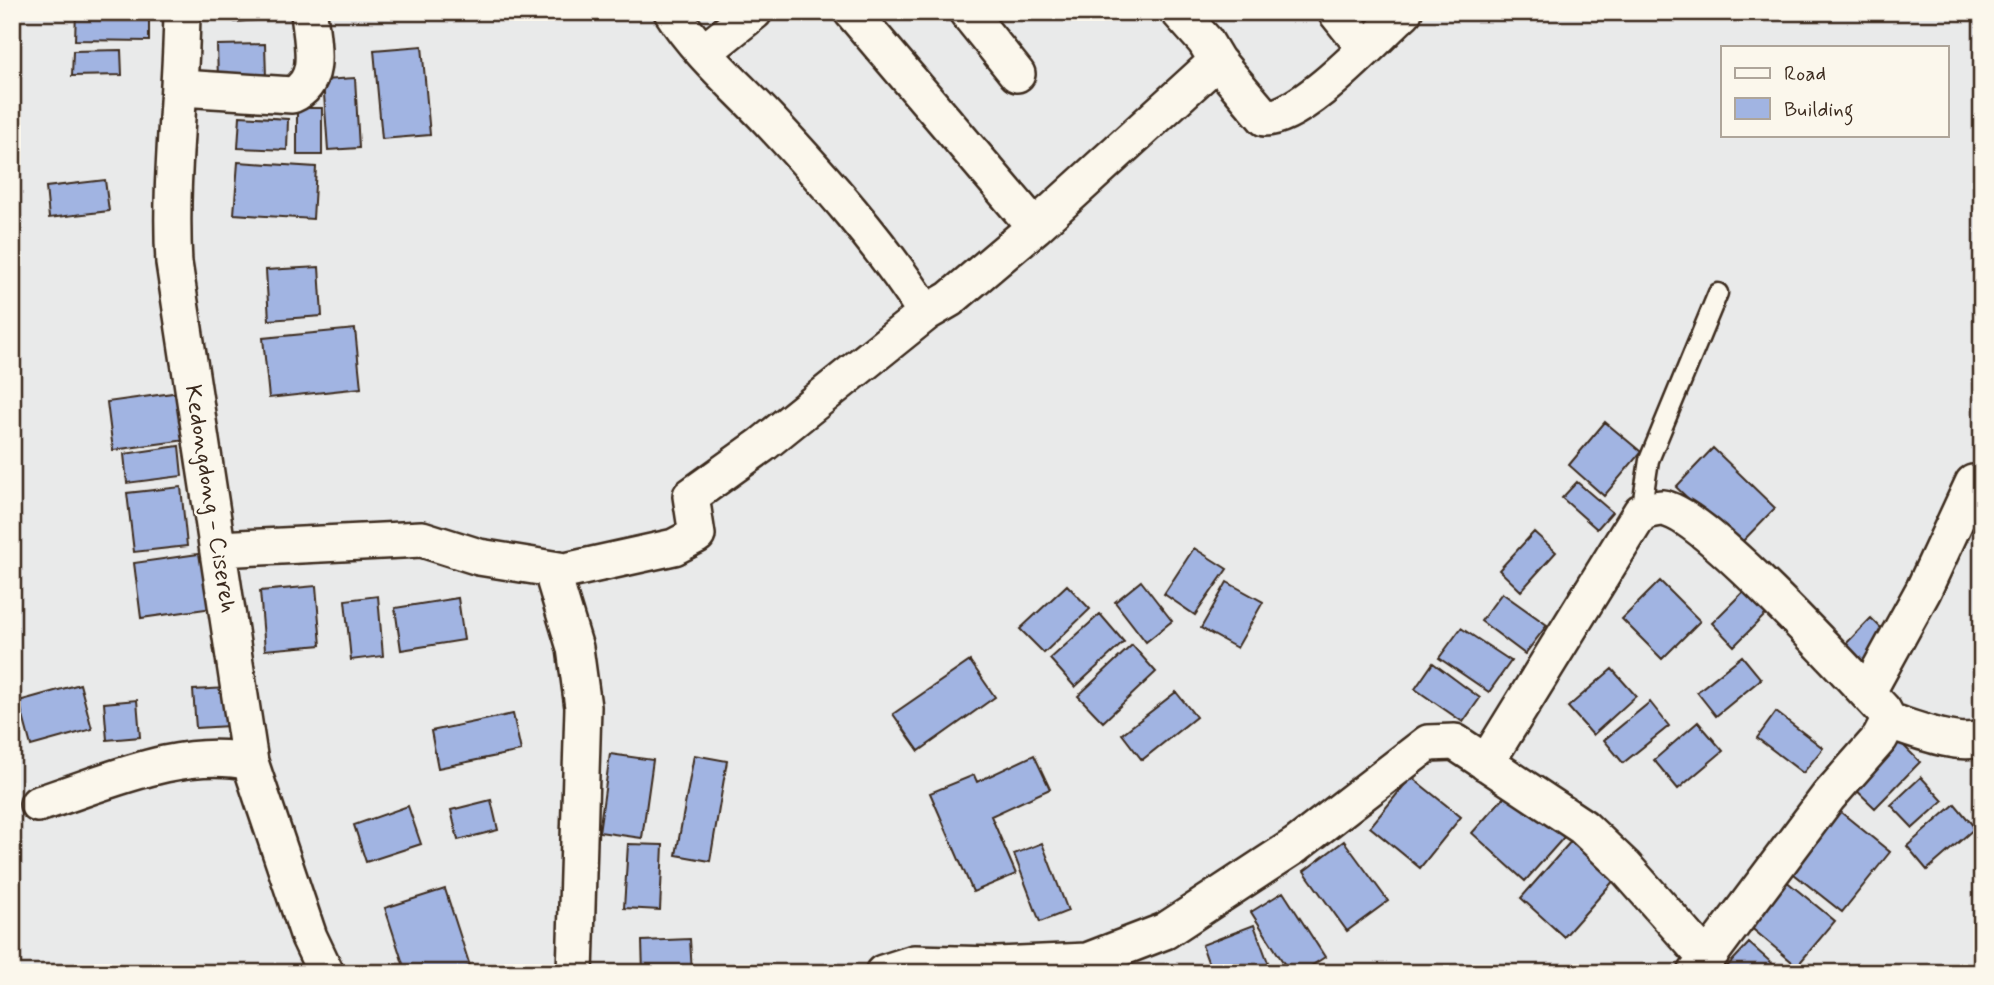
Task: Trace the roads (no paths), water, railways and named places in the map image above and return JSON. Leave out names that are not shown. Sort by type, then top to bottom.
[{"type":"street","name":"Kedongdong - Cisereh","points":[[182,12],[181,88],[171,215],[174,263],[250,762],[309,937],[326,973]]},
{"type":"street","points":[[181,88],[292,95],[301,91],[310,83],[313,71],[309,12]]},
{"type":"street","points":[[672,12],[705,52],[814,168],[904,278],[926,313]]},
{"type":"street","points":[[705,52],[754,12]]},
{"type":"street","points":[[852,12],[1035,227]]},
{"type":"street","points":[[967,12],[1017,74]]},
{"type":"street","points":[[1179,12],[1265,118],[1277,118],[1303,104],[1404,12]]},
{"type":"street","points":[[1336,12],[1365,48]]},
{"type":"street","points":[[219,549],[422,539],[479,556],[565,571],[674,547],[697,535],[691,496],[762,445],[926,313],[950,299],[1035,227],[1217,61]]},
{"type":"street","points":[[1867,693],[1923,591],[1973,483]]},
{"type":"street","points":[[1486,763],[1641,512],[1663,508],[1707,536],[1769,591],[1867,693],[1889,721],[1943,737],[1974,741],[1982,738]]},
{"type":"street","points":[[565,571],[555,582],[575,648],[583,707],[575,973]]},
{"type":"street","points":[[883,973],[914,963],[997,965],[1087,961],[1165,931],[1296,845],[1428,743],[1455,742],[1583,827],[1625,867],[1701,965],[1828,797],[1880,738],[1889,721]]},
{"type":"street","points":[[38,804],[163,765],[227,757],[250,762]]},
{"type":"lane","points":[[1641,512],[1649,460],[1718,293]]}]
